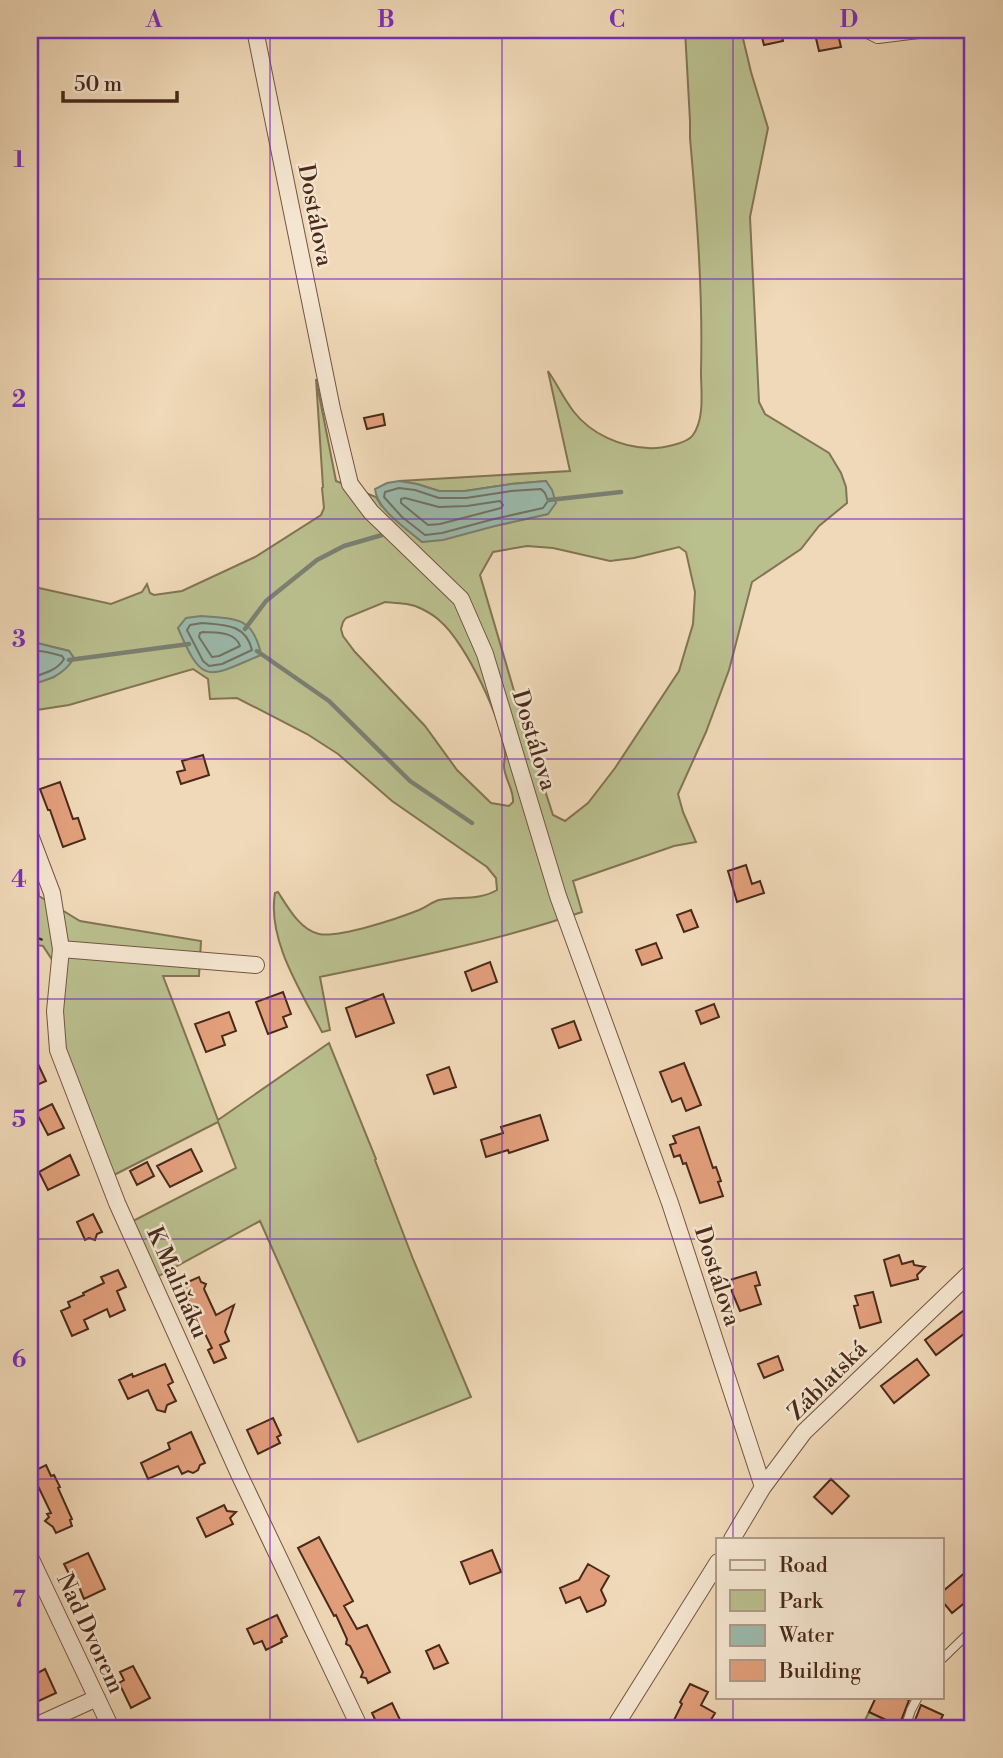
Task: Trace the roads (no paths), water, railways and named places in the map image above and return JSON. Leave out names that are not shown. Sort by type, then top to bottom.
[{"type":"street","name":"Dostálova","points":[[255,30],[332,409],[350,484],[371,512],[461,598],[485,654],[558,896],[670,1203],[763,1487]]},
{"type":"street","points":[[868,30],[878,35],[918,30]]},
{"type":"street","name":"K Maliňáku","points":[[30,835],[52,893],[61,949],[55,1011],[58,1050],[117,1203],[239,1475],[360,1728]]},
{"type":"street","points":[[61,949],[256,965]]},
{"type":"street","name":"Záblatská","points":[[733,1538],[763,1487],[804,1432],[973,1270]]},
{"type":"street","name":"Nad Dvorem","points":[[30,1557],[111,1728]]},
{"type":"street","points":[[614,1728],[716,1565]]},
{"type":"street","points":[[31,1728],[97,1698]]},
{"type":"lane","points":[[944,1657],[973,1629]]},
{"type":"lane","points":[[905,1728],[917,1698]]},
{"type":"water","points":[[399,481],[439,491],[465,491],[546,481],[556,503],[548,514],[443,540],[422,542],[387,512],[377,497],[375,489]]},
{"type":"water","points":[[201,616],[242,622],[254,635],[261,655],[218,672],[201,668],[178,628],[186,618]]},
{"type":"water","points":[[37,643],[69,651],[74,658],[60,673],[30,685],[30,644]]},
{"type":"waterway","points":[[549,500],[621,492]]},
{"type":"waterway","points":[[245,629],[266,601],[317,560],[344,546],[382,535]]},
{"type":"waterway","points":[[69,660],[189,644]]},
{"type":"waterway","points":[[257,651],[329,701],[410,781],[472,823]]}]
